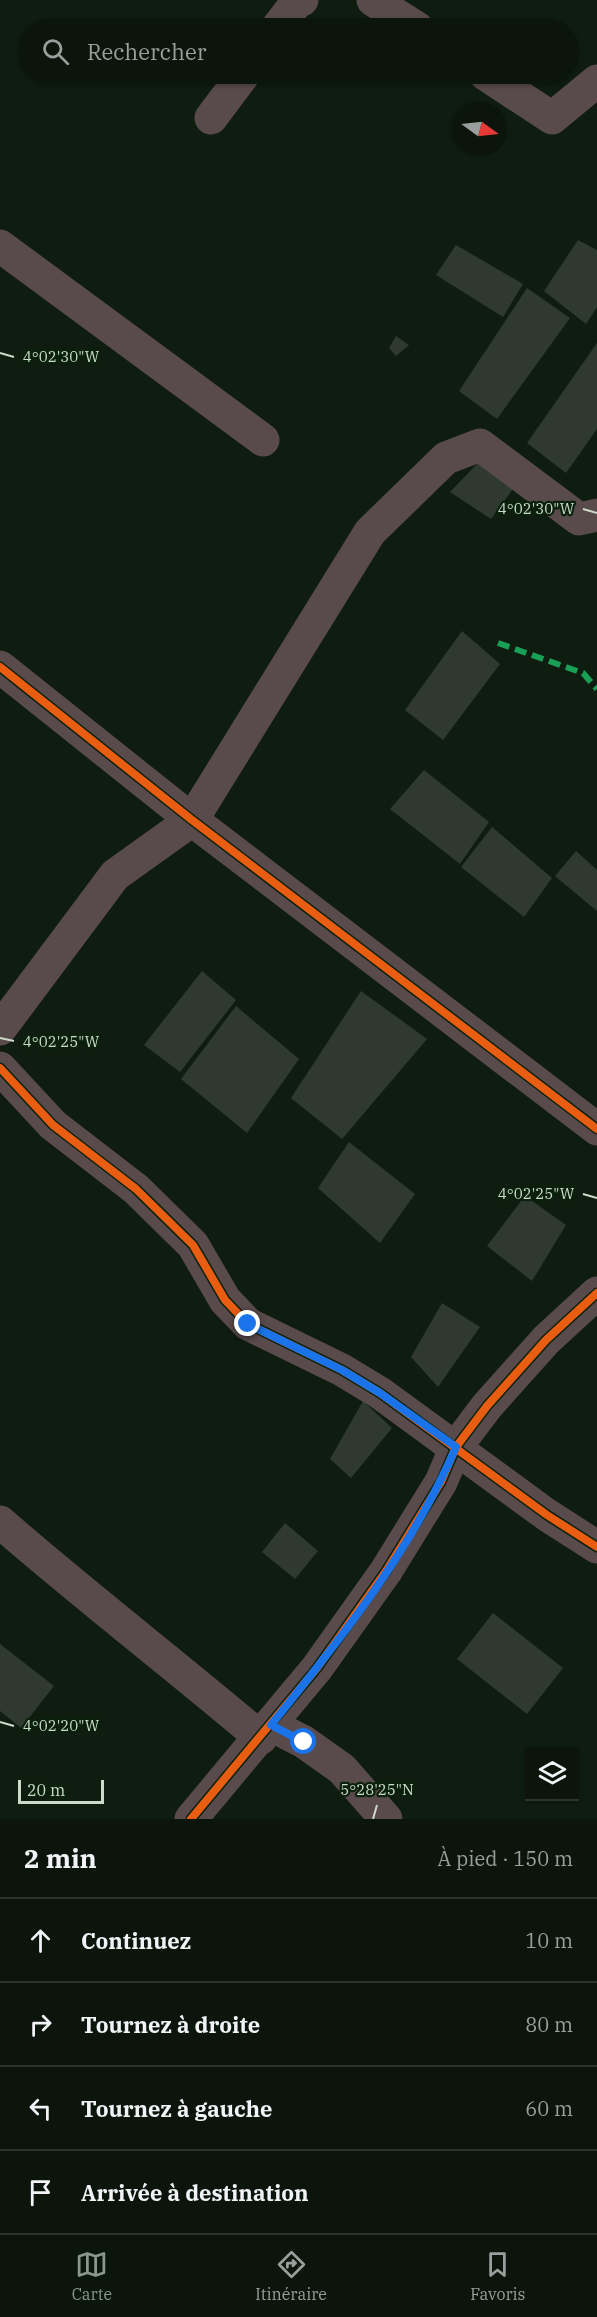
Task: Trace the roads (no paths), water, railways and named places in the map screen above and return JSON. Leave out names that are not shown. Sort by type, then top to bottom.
[{"type":"street","points":[[285,18],[297,2],[302,0]]},
{"type":"street","points":[[373,0],[401,18]]},
{"type":"street","points":[[500,84],[552,118],[597,81]]},
{"type":"street","points":[[211,118],[236,84]]},
{"type":"street","points":[[0,246],[263,440]]},
{"type":"street","points":[[0,1029],[115,875],[192,820],[370,532],[446,458],[480,445],[579,519],[597,515]]},
{"type":"street","points":[[0,667],[192,820],[597,1129]]},
{"type":"street","points":[[0,1068],[53,1125],[136,1189],[193,1245],[225,1300],[248,1324],[351,1375],[456,1447],[547,1515],[597,1547]]},
{"type":"street","points":[[191,1819],[266,1732],[317,1668],[386,1571],[441,1482],[456,1447],[487,1406],[546,1340],[597,1293]]},
{"type":"street","points":[[0,1522],[68,1581],[173,1664],[266,1732],[304,1742],[342,1769],[386,1819]]}]
